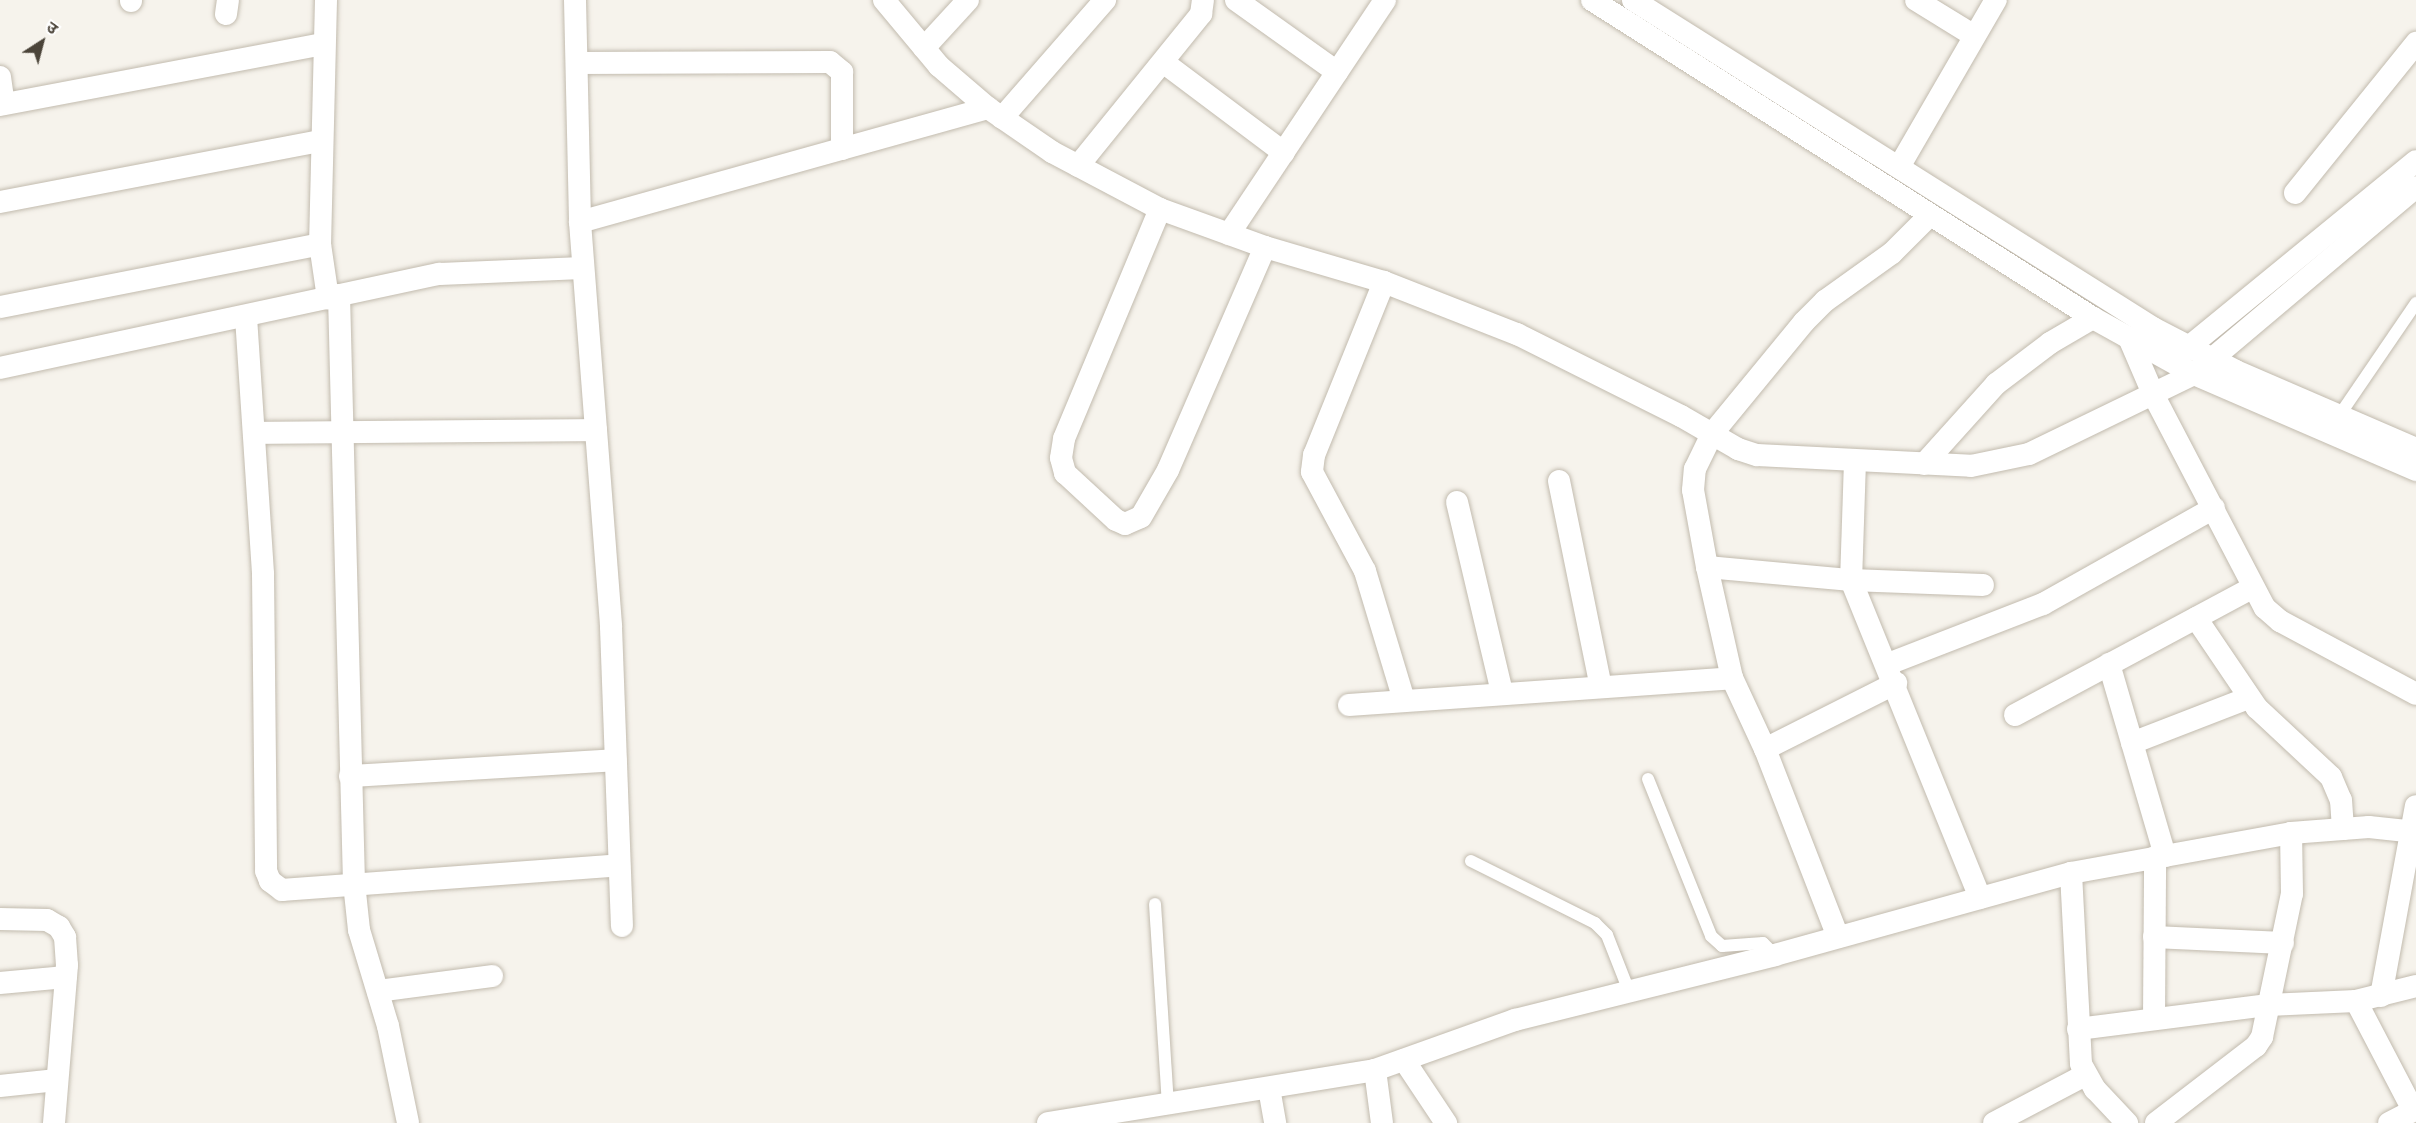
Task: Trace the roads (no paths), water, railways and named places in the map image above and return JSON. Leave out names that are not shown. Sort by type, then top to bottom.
[{"type":"street","points":[[326,0],[322,44],[320,244],[333,297],[344,429],[354,883],[359,930],[378,991],[408,1123]]},
{"type":"street","points":[[575,0],[580,222],[611,627],[622,926]]},
{"type":"street","points":[[884,0],[924,48],[995,113],[1078,166],[1160,209],[1265,247],[1384,282],[1517,334],[1712,434],[1758,455],[1924,464],[2003,462],[2154,396],[2194,374],[2416,187]]},
{"type":"street","points":[[924,48],[968,0]]},
{"type":"street","points":[[580,222],[842,148],[995,113],[1104,0]]},
{"type":"street","points":[[1078,166],[1201,14],[1203,0]]},
{"type":"street","points":[[1236,0],[1337,72]]},
{"type":"street","points":[[1229,234],[1385,0]]},
{"type":"street","points":[[1592,0],[1929,216],[2128,338],[2194,374],[2416,470]]},
{"type":"street","points":[[1633,0],[2188,347],[2416,449]]},
{"type":"street","points":[[1916,0],[1973,35]]},
{"type":"street","points":[[1899,167],[1973,35],[1996,0]]},
{"type":"street","points":[[2295,193],[2416,43]]},
{"type":"street","points":[[0,77],[2,105],[322,44]]},
{"type":"street","points":[[577,63],[830,62],[842,72],[842,148]]},
{"type":"street","points":[[1162,62],[1284,153]]},
{"type":"street","points":[[0,202],[321,141]]},
{"type":"street","points":[[2171,362],[2416,161]]},
{"type":"street","points":[[1160,209],[1064,439],[1061,458],[1065,473],[1116,520],[1125,524],[1141,517],[1168,470],[1265,247]]},
{"type":"street","points":[[1838,937],[1765,748],[1732,678],[1707,567],[1693,490],[1695,469],[1712,434],[1804,322],[1825,301],[1893,253],[1929,216]]},
{"type":"street","points":[[0,307],[320,244]]},
{"type":"street","points":[[0,368],[439,274],[583,268]]},
{"type":"street","points":[[1384,282],[1314,455],[1312,472],[1365,571],[1404,700]]},
{"type":"street","points":[[246,317],[263,574],[266,871],[270,881],[282,890],[620,864]]},
{"type":"street","points":[[1924,464],[1996,384],[2032,355],[2093,318]]},
{"type":"street","points":[[2128,338],[2154,396],[2214,508],[2252,588],[2265,608],[2280,621],[2416,694]]},
{"type":"street","points":[[254,433],[344,429],[596,430]]},
{"type":"street","points":[[1855,461],[1851,580],[1892,674],[1980,898]]},
{"type":"street","points":[[1559,481],[1601,687]]},
{"type":"street","points":[[1457,502],[1502,693]]},
{"type":"street","points":[[1765,748],[1892,674],[2043,604],[2214,508]]},
{"type":"street","points":[[1707,567],[1851,580],[1983,585]]},
{"type":"street","points":[[2015,715],[2252,588]]},
{"type":"street","points":[[2196,618],[2248,698],[2331,777],[2341,800],[2343,829]]},
{"type":"street","points":[[2109,664],[2132,743],[2160,857],[2154,937],[2154,1019]]},
{"type":"street","points":[[1349,705],[1732,678]]},
{"type":"street","points":[[2132,743],[2248,698]]},
{"type":"street","points":[[351,776],[616,760]]},
{"type":"street","points":[[2381,996],[2411,860],[2416,806]]},
{"type":"street","points":[[1062,1122],[1170,1114],[1269,1088],[1375,1070],[1515,1020],[1775,955],[2071,873],[2291,833],[2369,826],[2413,831]]},
{"type":"street","points":[[2157,1123],[2256,1046],[2265,1028],[2292,894],[2291,833]]},
{"type":"street","points":[[2071,873],[2078,1029],[2085,1075],[2127,1123]]},
{"type":"street","points":[[0,919],[47,920],[62,932],[66,977],[54,1123]]},
{"type":"street","points":[[2154,937],[2283,943]]},
{"type":"street","points":[[378,991],[492,976]]},
{"type":"street","points":[[0,983],[66,977]]},
{"type":"street","points":[[2078,1029],[2268,1005],[2356,1001],[2416,986]]},
{"type":"street","points":[[2356,1001],[2415,1110],[2389,1123]]},
{"type":"street","points":[[1404,1060],[1446,1123]]},
{"type":"street","points":[[1375,1070],[1382,1123]]},
{"type":"street","points":[[1994,1123],[2085,1075]]},
{"type":"street","points":[[0,1086],[57,1080]]},
{"type":"street","points":[[1269,1088],[1275,1123]]},
{"type":"lane","points":[[2339,416],[2416,303]]},
{"type":"lane","points":[[1648,779],[1711,936],[1722,946],[1763,943],[1775,955]]},
{"type":"lane","points":[[1471,861],[1595,923],[1607,935],[1629,991]]},
{"type":"lane","points":[[1155,904],[1170,1114]]}]
